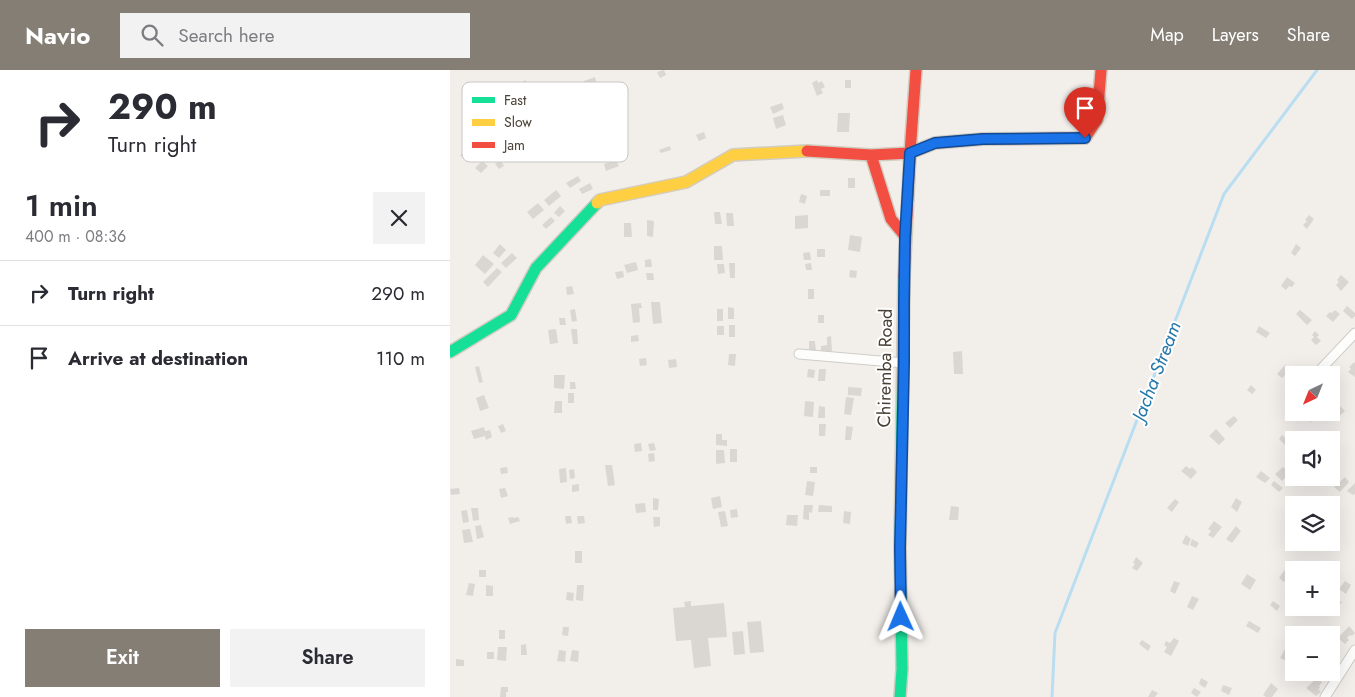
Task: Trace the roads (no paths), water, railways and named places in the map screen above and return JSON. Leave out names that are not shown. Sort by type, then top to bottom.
[{"type":"street","name":"Chiremba Road","points":[[900,697],[902,669],[900,548],[905,236],[916,70]]},
{"type":"street","points":[[450,352],[511,315],[536,268],[600,200],[686,182],[734,155],[812,151],[871,155],[910,153],[935,143],[983,139],[1085,138],[1096,120],[1101,70]]},
{"type":"street","points":[[871,155],[891,219],[905,236]]},
{"type":"street","points":[[1323,366],[1355,334]]},
{"type":"street","points":[[799,354],[904,363]]},
{"type":"street","points":[[1325,697],[1355,650]]},
{"type":"waterway","name":"Jacha Stream","points":[[1052,697],[1055,633],[1224,194],[1317,70]]}]
